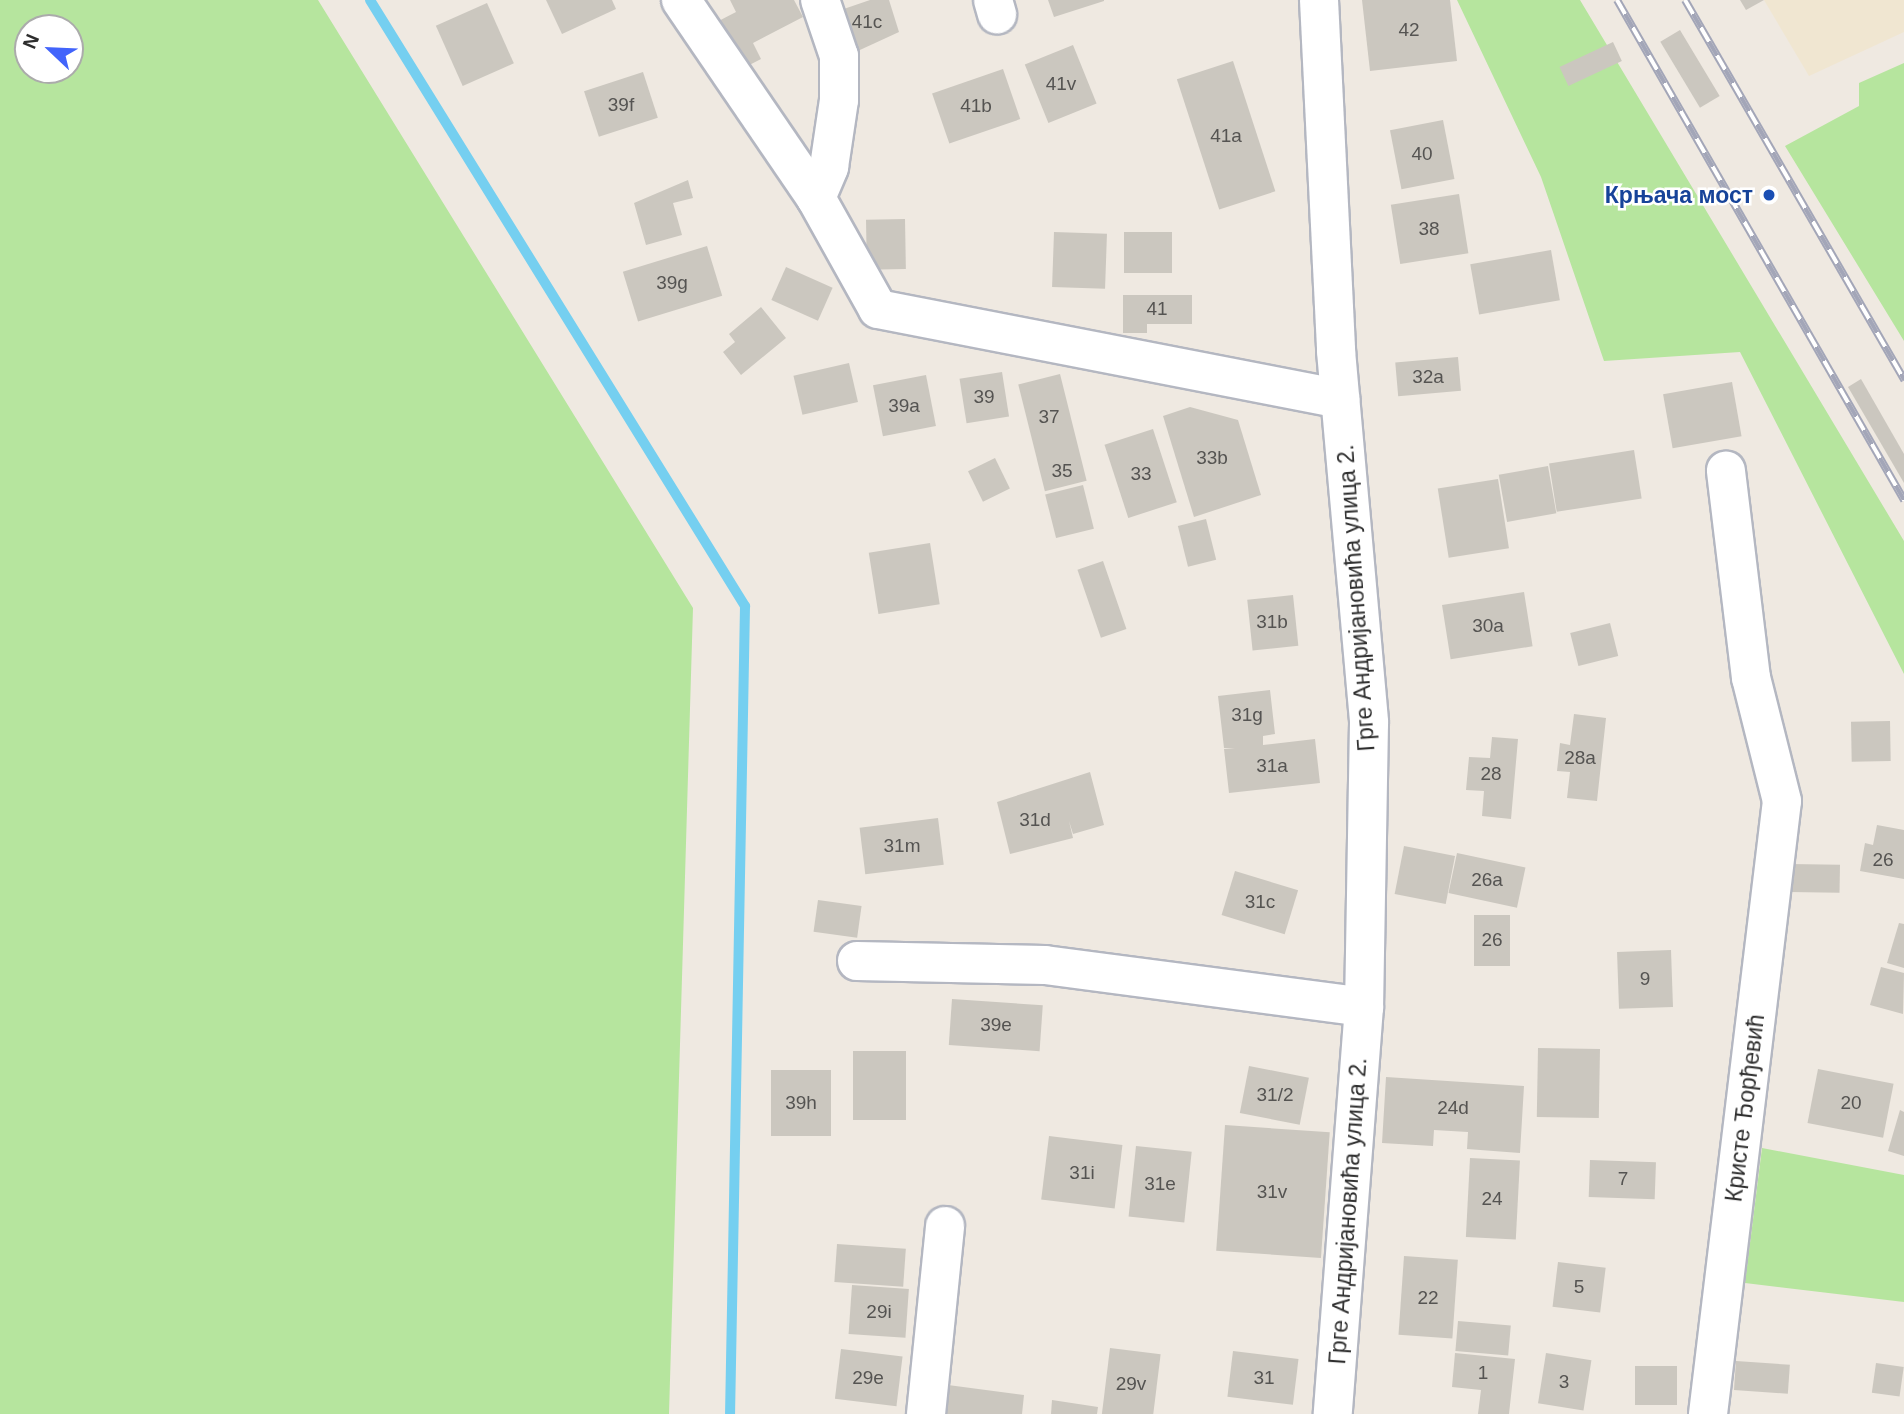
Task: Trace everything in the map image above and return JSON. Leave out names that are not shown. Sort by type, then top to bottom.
[{"type":"street","points":[[681,0],[816,198],[878,309],[1340,399]]},
{"type":"street","points":[[816,198],[829,167],[839,100],[839,56],[820,0]]},
{"type":"street","name":"Грге Андријановића улица 2.","points":[[1319,0],[1340,399],[1369,723],[1364,1007],[1333,1414]]},
{"type":"street","name":"Кристе Ђорђевић","points":[[1708,1414],[1782,801],[1751,678],[1726,471]]},
{"type":"street","points":[[857,961],[1045,965],[1364,1007]]},
{"type":"street","points":[[926,1414],[945,1226]]},
{"type":"shaded area","points":[[1764,0],[1904,0],[1904,32],[1809,76]]},
{"type":"green space","points":[[0,0],[318,0],[693,608],[669,1414],[0,1414]]},
{"type":"green space","points":[[1457,0],[1580,0],[1904,541],[1904,674],[1740,352],[1604,361],[1541,177]]},
{"type":"green space","points":[[1904,63],[1904,341],[1785,146],[1859,106],[1859,83]]},
{"type":"green space","points":[[1762,1148],[1904,1175],[1904,1302],[1745,1283]]},
{"type":"building","points":[[546,0],[612,0],[616,9],[562,34]]},
{"type":"building","points":[[730,0],[794,0],[803,17],[753,43],[761,59],[732,74],[707,27],[736,12]]},
{"type":"building","points":[[870,0],[889,0],[899,32],[849,55],[835,12]]},
{"type":"building","points":[[1048,0],[1104,0],[1104,1],[1054,17]]},
{"type":"building","points":[[1362,0],[1450,0],[1457,61],[1370,71]]},
{"type":"building","points":[[1740,0],[1764,0],[1746,10]]},
{"type":"building","points":[[487,3],[514,63],[463,86],[436,26]]},
{"type":"building","points":[[1680,30],[1720,96],[1700,108],[1660,42]]},
{"type":"building","points":[[1613,42],[1622,61],[1568,86],[1560,67]]},
{"type":"building","points":[[1073,45],[1097,103],[1048,123],[1025,64]]},
{"type":"building","points":[[1233,61],[1275,191],[1219,210],[1177,79]]},
{"type":"building","points":[[1003,69],[1020,119],[949,144],[932,93]]},
{"type":"building","points":[[643,72],[658,118],[599,137],[584,91]]},
{"type":"building","points":[[1443,120],[1454,179],[1401,189],[1390,130]]},
{"type":"building","points":[[688,180],[693,198],[673,203],[682,235],[646,245],[634,203]]},
{"type":"building","points":[[1459,194],[1468,253],[1400,264],[1391,205]]},
{"type":"building","points":[[905,219],[906,269],[867,270],[866,220]]},
{"type":"building","points":[[1054,232],[1107,234],[1105,289],[1052,287]]},
{"type":"building","points":[[1124,232],[1172,232],[1172,273],[1124,273]]},
{"type":"building","points":[[707,246],[722,296],[638,321],[623,272]]},
{"type":"building","points":[[1551,250],[1560,300],[1479,314],[1470,264]]},
{"type":"building","points":[[786,267],[833,288],[818,321],[771,300]]},
{"type":"building","points":[[1123,295],[1192,295],[1192,324],[1147,324],[1147,333],[1123,333]]},
{"type":"building","points":[[761,307],[786,338],[741,375],[723,352],[735,342],[729,334]]},
{"type":"building","points":[[1458,357],[1461,391],[1398,396],[1395,362]]},
{"type":"building","points":[[849,363],[858,402],[802,415],[793,376]]},
{"type":"building","points":[[1002,372],[1009,416],[967,423],[960,379]]},
{"type":"building","points":[[1060,374],[1087,481],[1045,491],[1018,384]]},
{"type":"building","points":[[926,375],[936,426],[883,436],[873,385]]},
{"type":"building","points":[[1861,379],[1904,454],[1904,483],[1848,387]]},
{"type":"building","points":[[1732,382],[1742,436],[1673,448],[1663,394]]},
{"type":"building","points":[[1190,407],[1238,420],[1261,495],[1194,517],[1163,416]]},
{"type":"building","points":[[1153,429],[1177,502],[1128,518],[1104,445]]},
{"type":"building","points":[[1634,450],[1642,498],[1557,512],[1549,463]]},
{"type":"building","points":[[995,458],[1010,489],[983,502],[968,471]]},
{"type":"building","points":[[1548,466],[1556,513],[1507,522],[1499,475]]},
{"type":"building","points":[[1498,479],[1509,548],[1449,558],[1438,489]]},
{"type":"building","points":[[1083,485],[1094,529],[1056,538],[1045,494]]},
{"type":"building","points":[[1206,519],[1216,560],[1188,567],[1178,526]]},
{"type":"building","points":[[930,543],[940,604],[878,614],[869,553]]},
{"type":"building","points":[[1103,561],[1126,629],[1101,638],[1077,570]]},
{"type":"building","points":[[1524,592],[1533,646],[1451,659],[1442,605]]},
{"type":"building","points":[[1293,595],[1298,646],[1253,651],[1247,600]]},
{"type":"building","points":[[1610,623],[1618,656],[1578,666],[1570,633]]},
{"type":"building","points":[[1270,690],[1275,734],[1263,736],[1263,745],[1315,739],[1320,783],[1229,793],[1224,749],[1235,748],[1224,748],[1218,696]]},
{"type":"building","points":[[1574,714],[1606,718],[1597,801],[1567,798],[1570,772],[1557,771],[1560,743],[1570,745]]},
{"type":"building","points":[[1890,721],[1891,761],[1852,762],[1851,722]]},
{"type":"building","points":[[1492,737],[1518,739],[1511,819],[1482,816],[1484,791],[1466,790],[1469,757],[1490,758]]},
{"type":"building","points":[[1090,772],[1104,825],[1073,834],[1069,821],[1073,838],[1010,854],[997,802]]},
{"type":"building","points":[[938,818],[944,865],[865,874],[860,828]]},
{"type":"building","points":[[1877,825],[1904,830],[1904,879],[1860,871],[1865,843],[1873,845]]},
{"type":"building","points":[[1404,846],[1455,856],[1446,904],[1395,894]]},
{"type":"building","points":[[1457,853],[1525,868],[1517,908],[1448,893]]},
{"type":"building","points":[[1790,864],[1840,865],[1840,893],[1790,892]]},
{"type":"building","points":[[1235,871],[1298,890],[1285,934],[1222,915]]},
{"type":"building","points":[[818,900],[862,906],[857,938],[814,932]]},
{"type":"building","points":[[1474,915],[1510,915],[1510,966],[1474,966]]},
{"type":"building","points":[[1899,923],[1904,924],[1904,968],[1887,963]]},
{"type":"building","points":[[1671,950],[1673,1007],[1619,1009],[1617,952]]},
{"type":"building","points":[[1881,967],[1904,973],[1903,1014],[1870,1005]]},
{"type":"building","points":[[952,999],[1043,1005],[1040,1051],[949,1045]]},
{"type":"building","points":[[1538,1048],[1600,1049],[1599,1118],[1537,1117]]},
{"type":"building","points":[[853,1051],[906,1051],[906,1120],[853,1120]]},
{"type":"building","points":[[1249,1066],[1309,1078],[1300,1125],[1240,1113]]},
{"type":"building","points":[[1818,1069],[1894,1084],[1883,1138],[1808,1123]]},
{"type":"building","points":[[771,1070],[831,1070],[831,1136],[771,1136]]},
{"type":"building","points":[[1386,1077],[1524,1086],[1520,1153],[1467,1149],[1468,1132],[1434,1130],[1433,1146],[1382,1143]]},
{"type":"building","points":[[1900,1110],[1904,1112],[1904,1156],[1888,1151]]},
{"type":"building","points":[[1225,1125],[1330,1132],[1321,1258],[1216,1251]]},
{"type":"building","points":[[1049,1136],[1122,1145],[1115,1209],[1041,1200]]},
{"type":"building","points":[[1136,1146],[1192,1152],[1184,1222],[1129,1217]]},
{"type":"building","points":[[1470,1158],[1520,1161],[1516,1240],[1466,1237]]},
{"type":"building","points":[[1590,1160],[1656,1162],[1655,1199],[1589,1197]]},
{"type":"building","points":[[837,1244],[906,1249],[903,1287],[834,1282]]},
{"type":"building","points":[[1404,1256],[1458,1260],[1452,1339],[1398,1335]]},
{"type":"building","points":[[1558,1262],[1606,1268],[1600,1313],[1553,1307]]},
{"type":"building","points":[[852,1285],[909,1289],[905,1338],[849,1334]]},
{"type":"building","points":[[1458,1321],[1511,1326],[1508,1356],[1455,1351]]},
{"type":"building","points":[[1110,1348],[1161,1354],[1153,1414],[1102,1414]]},
{"type":"building","points":[[841,1349],[903,1357],[896,1406],[835,1399]]},
{"type":"building","points":[[1233,1351],[1299,1359],[1293,1405],[1227,1397]]},
{"type":"building","points":[[1455,1353],[1515,1359],[1509,1414],[1478,1414],[1481,1390],[1452,1387]]},
{"type":"building","points":[[1546,1353],[1591,1360],[1583,1411],[1538,1403]]},
{"type":"building","points":[[1736,1361],[1790,1365],[1788,1394],[1734,1390]]},
{"type":"building","points":[[1876,1363],[1904,1367],[1900,1397],[1872,1393]]},
{"type":"building","points":[[1635,1366],[1677,1366],[1677,1405],[1635,1405]]},
{"type":"building","points":[[948,1385],[1024,1395],[1022,1414],[944,1414]]},
{"type":"building","points":[[1052,1400],[1098,1407],[1097,1414],[1051,1414]]},
{"type":"waterway","points":[[370,0],[745,606],[730,1414]]},
{"type":"railway","points":[[1617,0],[1904,500]]},
{"type":"railway","points":[[1685,0],[1904,380]]},
{"type":"place","name":"Крњача мост","points":[[1769,195]]}]
